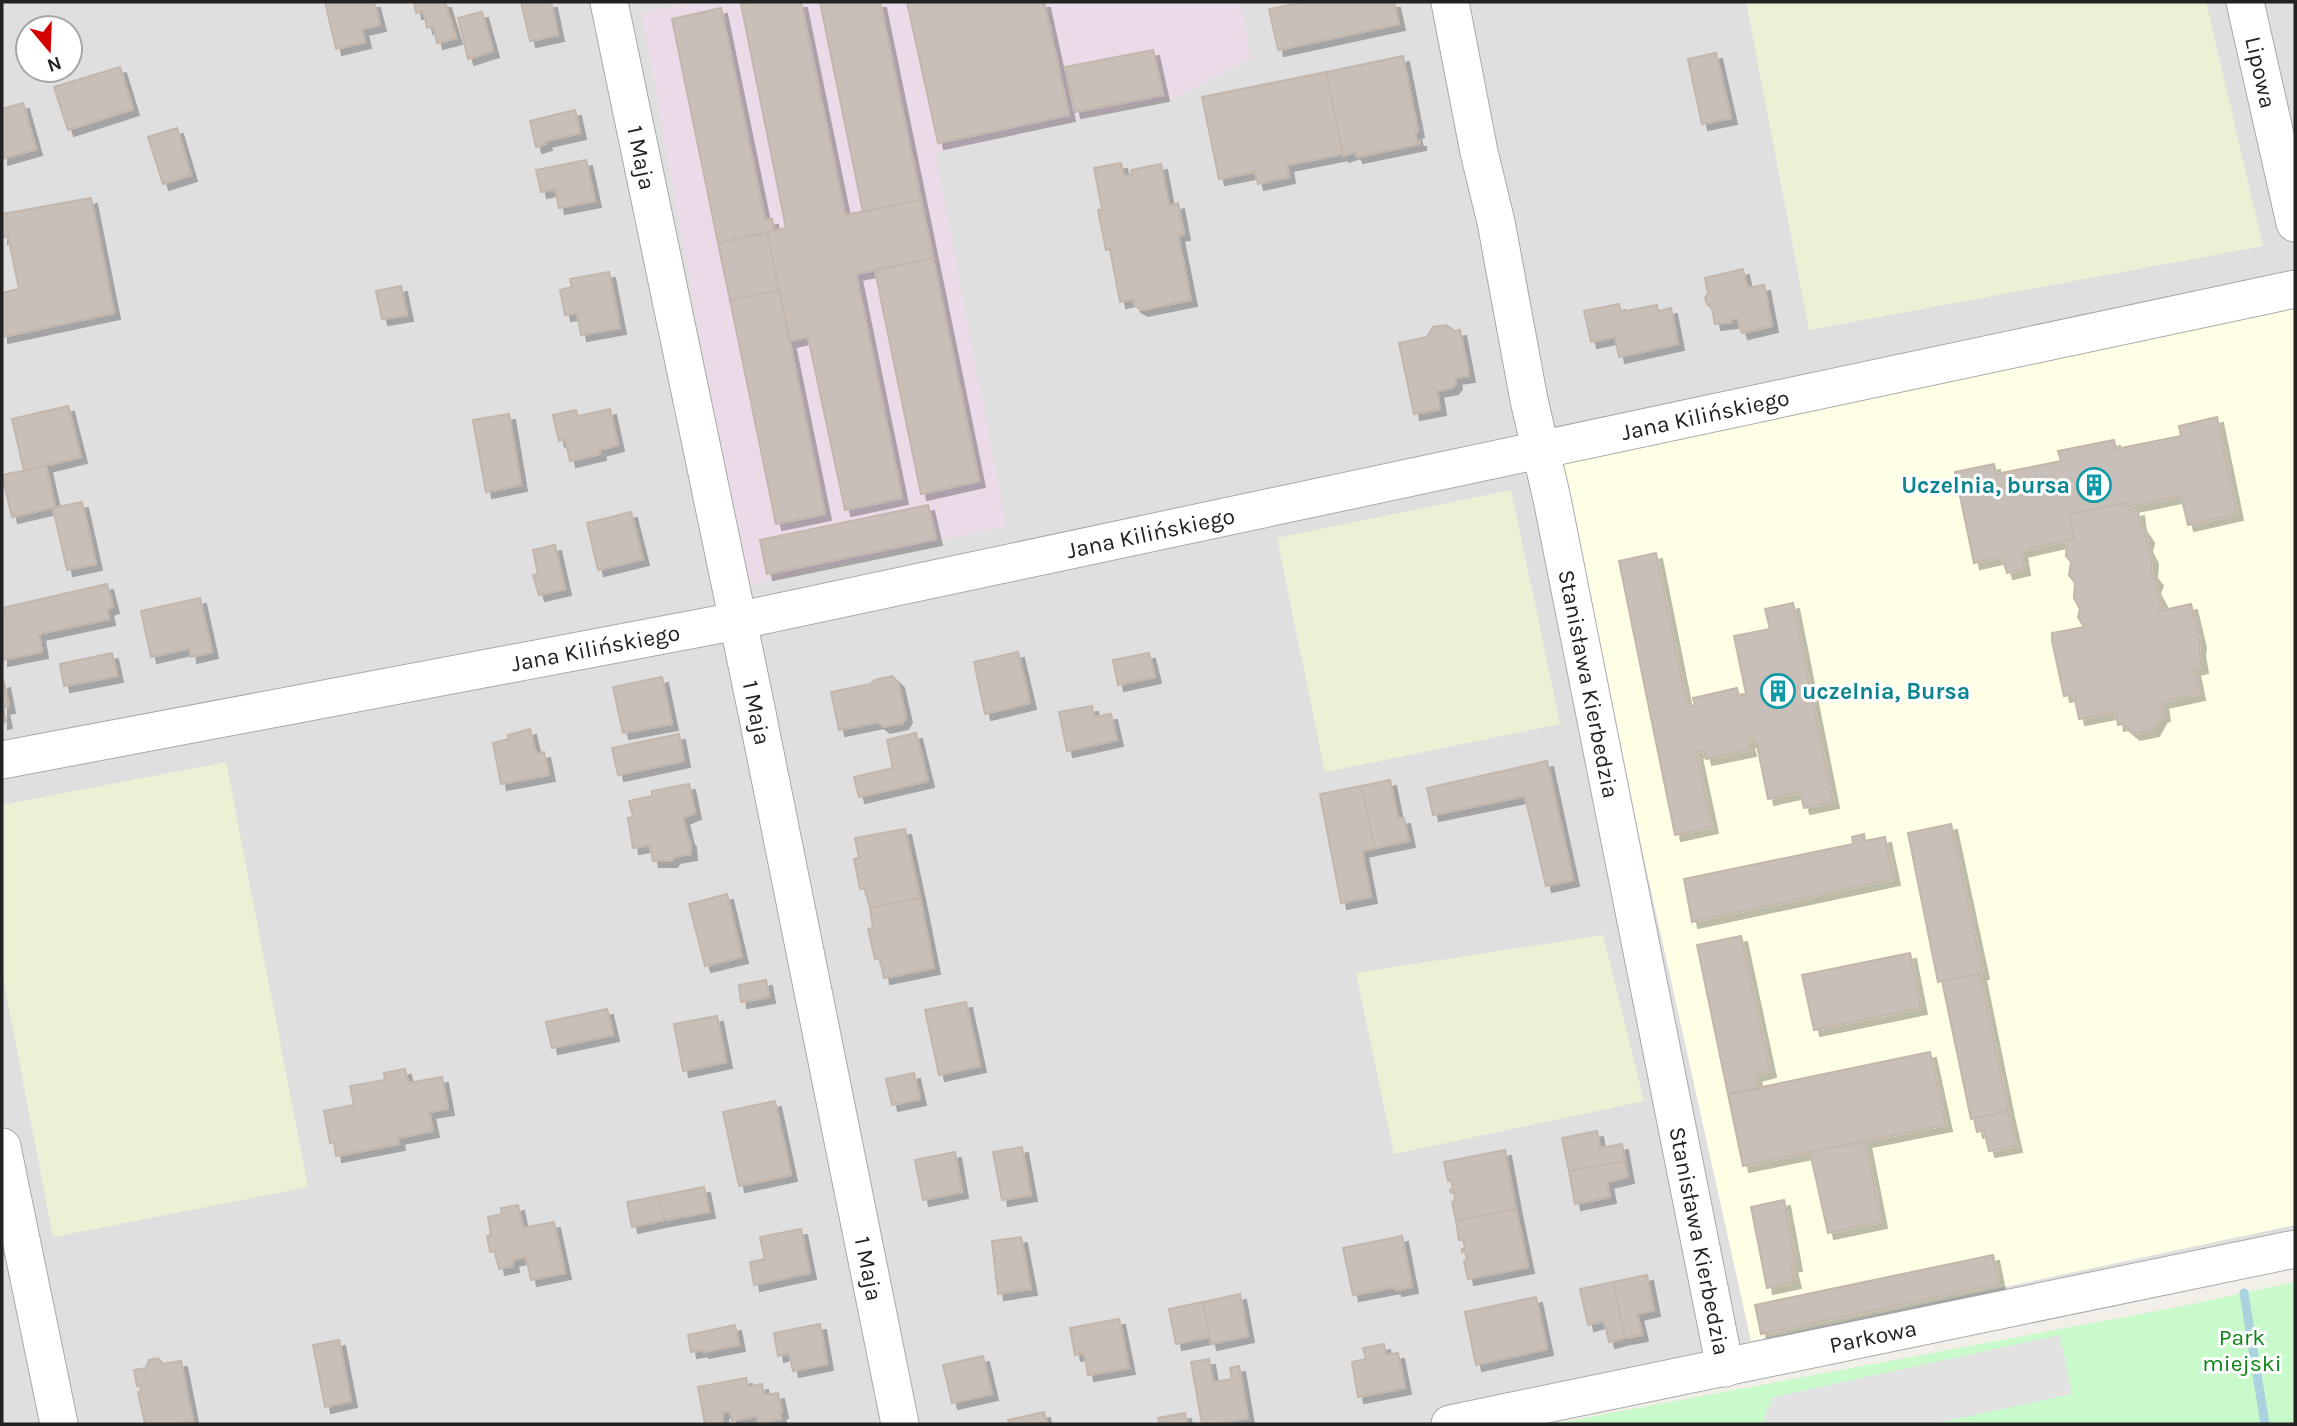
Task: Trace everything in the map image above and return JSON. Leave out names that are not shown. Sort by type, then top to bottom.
[{"type":"street","name":"1 Maja","points":[[609,2],[900,1424]]},
{"type":"street","name":"Stanisława Kierbedzia","points":[[1450,2],[1725,1368]]},
{"type":"street","name":"Lipowa","points":[[2245,2],[2295,223]]},
{"type":"street","name":"Jana Kilińskiego","points":[[2,760],[737,621],[2295,289]]},
{"type":"street","points":[[2,1147],[59,1424]]},
{"type":"street","name":"Parkowa","points":[[1450,1424],[2295,1249]]},
{"type":"shaded area","points":[[2,2],[2295,2],[2295,1265],[1531,1424],[2,1424]]},
{"type":"shaded area","points":[[692,2],[1240,2],[1251,58],[1179,96],[935,153],[1006,526],[744,586],[642,13]]},
{"type":"shaded area","points":[[1746,2],[2206,2],[2263,246],[1809,330]]},
{"type":"shaded area","points":[[2295,298],[2295,1225],[1751,1341],[1555,457]]},
{"type":"shaded area","points":[[1511,490],[1560,724],[1325,772],[1277,538]]},
{"type":"shaded area","points":[[226,762],[308,1187],[53,1237],[2,972],[2,805]]},
{"type":"shaded area","points":[[1603,935],[1644,1101],[1394,1154],[1356,973]]},
{"type":"shaded area","points":[[2060,1335],[2072,1394],[1933,1424],[1765,1424],[1764,1416],[1773,1397]]},
{"type":"green space","name":"Park miejski","points":[[2295,1282],[2295,1424],[1552,1424],[2173,1308]]},
{"type":"building","points":[[325,2],[374,2],[380,25],[362,29],[365,42],[336,49]]},
{"type":"building","points":[[414,2],[445,2],[456,38],[437,43],[433,26],[427,28],[424,12],[416,13]]},
{"type":"building","points":[[521,2],[551,2],[558,35],[530,41]]},
{"type":"building","points":[[801,2],[845,215],[921,200],[933,258],[856,274],[902,498],[845,510],[808,337],[790,341],[767,232],[786,228],[741,4]]},
{"type":"building","points":[[820,2],[880,2],[921,200],[863,212]]},
{"type":"building","points":[[907,2],[1044,2],[1069,115],[938,143]]},
{"type":"building","points":[[1305,2],[1394,2],[1399,24],[1278,50],[1269,9]]},
{"type":"building","points":[[721,8],[765,220],[772,219],[774,231],[718,243],[672,19]]},
{"type":"building","points":[[482,12],[493,51],[468,59],[458,18]]},
{"type":"building","points":[[1153,50],[1163,95],[1075,112],[1065,67]]},
{"type":"building","points":[[1716,53],[1731,118],[1702,124],[1688,59]]},
{"type":"building","points":[[1403,56],[1418,131],[1415,132],[1420,144],[1357,157],[1355,152],[1343,156],[1326,72]]},
{"type":"building","points":[[120,67],[133,109],[68,130],[54,87],[84,84],[84,78]]},
{"type":"building","points":[[1326,72],[1343,154],[1287,165],[1289,177],[1258,184],[1255,172],[1219,179],[1202,97]]},
{"type":"building","points":[[23,103],[36,149],[2,159],[2,109]]},
{"type":"building","points":[[575,110],[580,133],[545,141],[546,144],[536,147],[530,121]]},
{"type":"building","points":[[177,128],[191,175],[163,184],[148,137]]},
{"type":"building","points":[[586,160],[595,201],[559,208],[555,189],[541,192],[536,170]]},
{"type":"building","points":[[1121,163],[1124,176],[1132,175],[1131,170],[1161,164],[1169,206],[1178,203],[1184,234],[1178,235],[1191,300],[1142,310],[1135,306],[1133,299],[1120,302],[1110,249],[1106,250],[1098,210],[1102,209],[1094,168]]},
{"type":"building","points":[[91,198],[114,313],[2,337],[2,293],[19,289],[8,236],[2,238],[2,214]]},
{"type":"building","points":[[767,232],[779,290],[730,300],[718,243]]},
{"type":"building","points":[[933,258],[979,481],[921,494],[875,271]]},
{"type":"building","points":[[1743,269],[1747,288],[1764,285],[1772,326],[1742,333],[1737,318],[1731,319],[1732,322],[1715,324],[1712,308],[1705,298],[1708,293],[1705,278]]},
{"type":"building","points":[[609,272],[620,328],[581,335],[577,313],[565,315],[560,290],[572,287],[570,279]]},
{"type":"building","points":[[401,286],[407,315],[382,319],[376,291]]},
{"type":"building","points":[[779,290],[825,514],[776,524],[730,300]]},
{"type":"building","points":[[1619,304],[1621,312],[1657,305],[1658,311],[1671,308],[1678,344],[1619,357],[1615,337],[1591,342],[1584,311]]},
{"type":"building","points":[[1446,325],[1455,331],[1460,330],[1469,376],[1455,378],[1456,383],[1452,388],[1437,391],[1440,409],[1414,414],[1399,343],[1427,337],[1433,327]]},
{"type":"building","points":[[68,406],[81,457],[24,471],[12,419]]},
{"type":"building","points":[[610,409],[618,445],[599,450],[600,454],[570,461],[565,439],[559,441],[553,415],[576,410],[578,416]]},
{"type":"building","points":[[509,414],[521,485],[486,492],[473,420]]},
{"type":"building","name":"Uczelnia, bursa","points":[[2217,417],[2237,514],[2188,525],[2181,496],[2127,507],[2127,503],[2069,514],[2074,539],[2021,551],[2024,569],[2007,573],[2002,557],[1974,563],[1955,472],[1994,464],[1996,474],[2061,461],[2058,451],[2114,440],[2116,449],[2181,436],[2179,426]]},
{"type":"building","points":[[46,466],[55,507],[12,517],[2,475]]},
{"type":"building","points":[[82,502],[96,564],[67,570],[53,508]]},
{"type":"building","points":[[2127,503],[2131,512],[2138,510],[2140,525],[2148,537],[2146,546],[2152,558],[2151,572],[2157,580],[2154,588],[2161,601],[2159,611],[2191,604],[2200,642],[2202,667],[2194,669],[2199,694],[2162,702],[2164,715],[2153,730],[2134,734],[2122,724],[2118,725],[2116,712],[2079,719],[2074,694],[2064,696],[2052,641],[2052,633],[2084,627],[2078,617],[2080,609],[2074,598],[2075,583],[2069,575],[2071,562],[2066,556],[2067,540],[2074,539],[2069,514]]},
{"type":"building","points":[[928,505],[936,539],[767,574],[760,540]]},
{"type":"building","points":[[631,512],[643,559],[598,570],[587,523]]},
{"type":"building","points":[[555,545],[565,589],[539,595],[533,575],[538,574],[533,550]]},
{"type":"building","name":"uczelnia, Bursa","points":[[1656,553],[1687,707],[1695,705],[1693,698],[1737,688],[1739,696],[1746,694],[1734,636],[1770,629],[1765,609],[1793,603],[1833,802],[1804,808],[1800,792],[1768,799],[1756,740],[1748,742],[1750,750],[1706,759],[1704,751],[1696,752],[1712,827],[1675,835],[1619,561]]},
{"type":"building","points":[[107,584],[113,607],[107,609],[109,619],[39,634],[42,652],[2,660],[2,608]]},
{"type":"building","points":[[200,598],[212,652],[191,657],[190,648],[151,657],[141,611]]},
{"type":"building","points":[[1018,652],[1030,703],[985,714],[974,662]]},
{"type":"building","points":[[112,653],[117,676],[64,686],[60,664]]},
{"type":"building","points":[[1149,653],[1155,677],[1118,685],[1113,660]]},
{"type":"building","points":[[892,676],[898,682],[906,717],[902,723],[884,727],[878,722],[839,730],[831,692],[870,684]]},
{"type":"building","points":[[662,677],[672,724],[623,733],[613,687]]},
{"type":"building","points":[[4,682],[9,707],[3,708],[6,722],[2,723],[2,683]]},
{"type":"building","points":[[1092,706],[1094,717],[1111,714],[1117,740],[1067,751],[1059,712]]},
{"type":"building","points":[[530,729],[536,754],[544,752],[549,775],[501,784],[493,743],[509,739],[508,735]]},
{"type":"building","points":[[916,733],[928,781],[859,797],[854,777],[893,768],[887,740]]},
{"type":"building","points":[[679,734],[684,761],[618,775],[612,748]]},
{"type":"building","points":[[1547,761],[1573,880],[1546,886],[1525,796],[1433,815],[1427,788]]},
{"type":"building","points":[[1390,780],[1398,819],[1404,818],[1409,841],[1375,848],[1361,786]]},
{"type":"building","points":[[689,784],[695,813],[683,818],[691,854],[674,857],[671,861],[653,861],[650,845],[633,848],[628,818],[633,817],[629,801],[652,796],[652,791]]},
{"type":"building","points":[[1361,786],[1375,848],[1362,851],[1371,897],[1341,903],[1320,794]]},
{"type":"building","points":[[1951,824],[1983,973],[1938,982],[1908,833]]},
{"type":"building","points":[[905,829],[920,898],[870,908],[865,889],[860,889],[854,859],[859,858],[855,838]]},
{"type":"building","points":[[1864,834],[1865,841],[1885,837],[1894,879],[1692,922],[1684,879],[1853,844],[1852,837]]},
{"type":"building","points":[[727,894],[742,957],[705,966],[689,904]]},
{"type":"building","points":[[920,898],[934,968],[884,978],[880,958],[875,959],[868,929],[873,928],[870,908]]},
{"type":"building","points":[[1741,936],[1770,1071],[1755,1075],[1759,1089],[1728,1094],[1697,945]]},
{"type":"building","points":[[1910,953],[1921,1008],[1814,1030],[1802,975]]},
{"type":"building","points":[[1980,974],[2008,1111],[1971,1119],[1942,981]]},
{"type":"building","points":[[766,980],[769,997],[741,1002],[739,985]]},
{"type":"building","points":[[966,1002],[980,1066],[939,1075],[925,1010]]},
{"type":"building","points":[[607,1009],[613,1035],[552,1048],[546,1022]]},
{"type":"building","points":[[717,1016],[726,1062],[683,1071],[674,1024]]},
{"type":"building","points":[[1930,1052],[1946,1125],[1743,1166],[1728,1094]]},
{"type":"building","points":[[405,1069],[408,1083],[442,1077],[448,1109],[429,1112],[433,1131],[398,1138],[399,1144],[336,1156],[334,1142],[330,1143],[324,1111],[354,1105],[350,1086],[385,1080],[384,1073]]},
{"type":"building","points":[[914,1073],[920,1099],[892,1105],[886,1079]]},
{"type":"building","points":[[775,1101],[791,1175],[739,1186],[723,1112]]},
{"type":"building","points":[[2008,1111],[2016,1146],[1989,1151],[1984,1130],[1977,1132],[1974,1118]]},
{"type":"building","points":[[1597,1131],[1600,1148],[1622,1144],[1625,1161],[1569,1171],[1562,1138]]},
{"type":"building","points":[[1865,1141],[1881,1222],[1828,1233],[1810,1152]]},
{"type":"building","points":[[1022,1147],[1031,1195],[1002,1200],[993,1152]]},
{"type":"building","points":[[1505,1150],[1516,1209],[1456,1221],[1452,1202],[1455,1201],[1454,1192],[1451,1193],[1450,1190],[1453,1189],[1451,1180],[1448,1181],[1444,1162]]},
{"type":"building","points":[[955,1152],[962,1192],[923,1200],[915,1160]]},
{"type":"building","points":[[1625,1161],[1628,1177],[1607,1182],[1610,1197],[1575,1204],[1569,1171]]},
{"type":"building","points":[[704,1187],[709,1212],[664,1220],[659,1196]]},
{"type":"building","points":[[659,1196],[664,1220],[632,1227],[627,1202]]},
{"type":"building","points":[[1784,1200],[1796,1265],[1791,1266],[1795,1282],[1767,1288],[1751,1207]]},
{"type":"building","points":[[518,1205],[523,1228],[554,1222],[565,1273],[531,1280],[526,1257],[512,1260],[513,1266],[499,1269],[495,1251],[490,1252],[488,1217],[502,1214],[501,1208]]},
{"type":"building","points":[[1516,1209],[1528,1267],[1468,1279],[1465,1251],[1462,1252],[1465,1248],[1463,1240],[1459,1240],[1456,1221]]},
{"type":"building","points":[[801,1229],[810,1273],[754,1285],[750,1262],[765,1259],[760,1237]]},
{"type":"building","points":[[1402,1236],[1412,1287],[1396,1290],[1395,1287],[1353,1295],[1343,1248]]},
{"type":"building","points":[[1021,1237],[1031,1289],[998,1294],[992,1241]]},
{"type":"building","points":[[1993,1255],[1999,1284],[1761,1334],[1755,1305]]},
{"type":"building","points":[[1647,1275],[1654,1310],[1637,1314],[1642,1335],[1625,1338],[1613,1282]]},
{"type":"building","points":[[1613,1282],[1625,1338],[1609,1342],[1604,1321],[1588,1325],[1580,1289]]},
{"type":"building","points":[[1240,1294],[1248,1336],[1211,1344],[1203,1302]]},
{"type":"building","points":[[1536,1297],[1547,1349],[1476,1365],[1465,1312]]},
{"type":"building","points":[[1203,1302],[1210,1337],[1176,1344],[1169,1309]]},
{"type":"building","points":[[1119,1319],[1129,1368],[1088,1375],[1084,1353],[1075,1355],[1070,1328]]},
{"type":"building","points":[[820,1324],[827,1364],[793,1371],[789,1353],[778,1356],[774,1333]]},
{"type":"building","points":[[735,1325],[739,1345],[691,1352],[688,1335]]},
{"type":"building","points":[[339,1340],[351,1401],[325,1407],[313,1345]]},
{"type":"building","points":[[1384,1344],[1386,1355],[1398,1353],[1405,1388],[1358,1397],[1352,1362],[1366,1359],[1363,1348]]},
{"type":"building","points":[[983,1356],[992,1394],[952,1403],[943,1365]]},
{"type":"building","points":[[158,1358],[163,1364],[181,1361],[193,1421],[145,1424],[138,1392],[141,1392],[140,1385],[137,1386],[134,1370],[146,1368],[149,1360]]},
{"type":"building","points":[[1209,1359],[1213,1382],[1232,1379],[1230,1368],[1239,1366],[1248,1418],[1202,1424],[1191,1362]]},
{"type":"building","points":[[746,1378],[748,1387],[762,1384],[764,1395],[778,1393],[781,1419],[758,1423],[757,1416],[732,1421],[730,1411],[722,1412],[723,1424],[705,1424],[698,1387]]},
{"type":"building","points":[[1044,1412],[1047,1424],[1009,1424],[1008,1420]]},
{"type":"building","points":[[1185,1413],[1187,1424],[1160,1424],[1158,1418]]},
{"type":"waterway","points":[[2244,1293],[2265,1424]]},
{"type":"place","name":"Uczelnia, bursa","points":[[2094,485]]},
{"type":"place","name":"uczelnia, Bursa","points":[[1778,691]]}]
